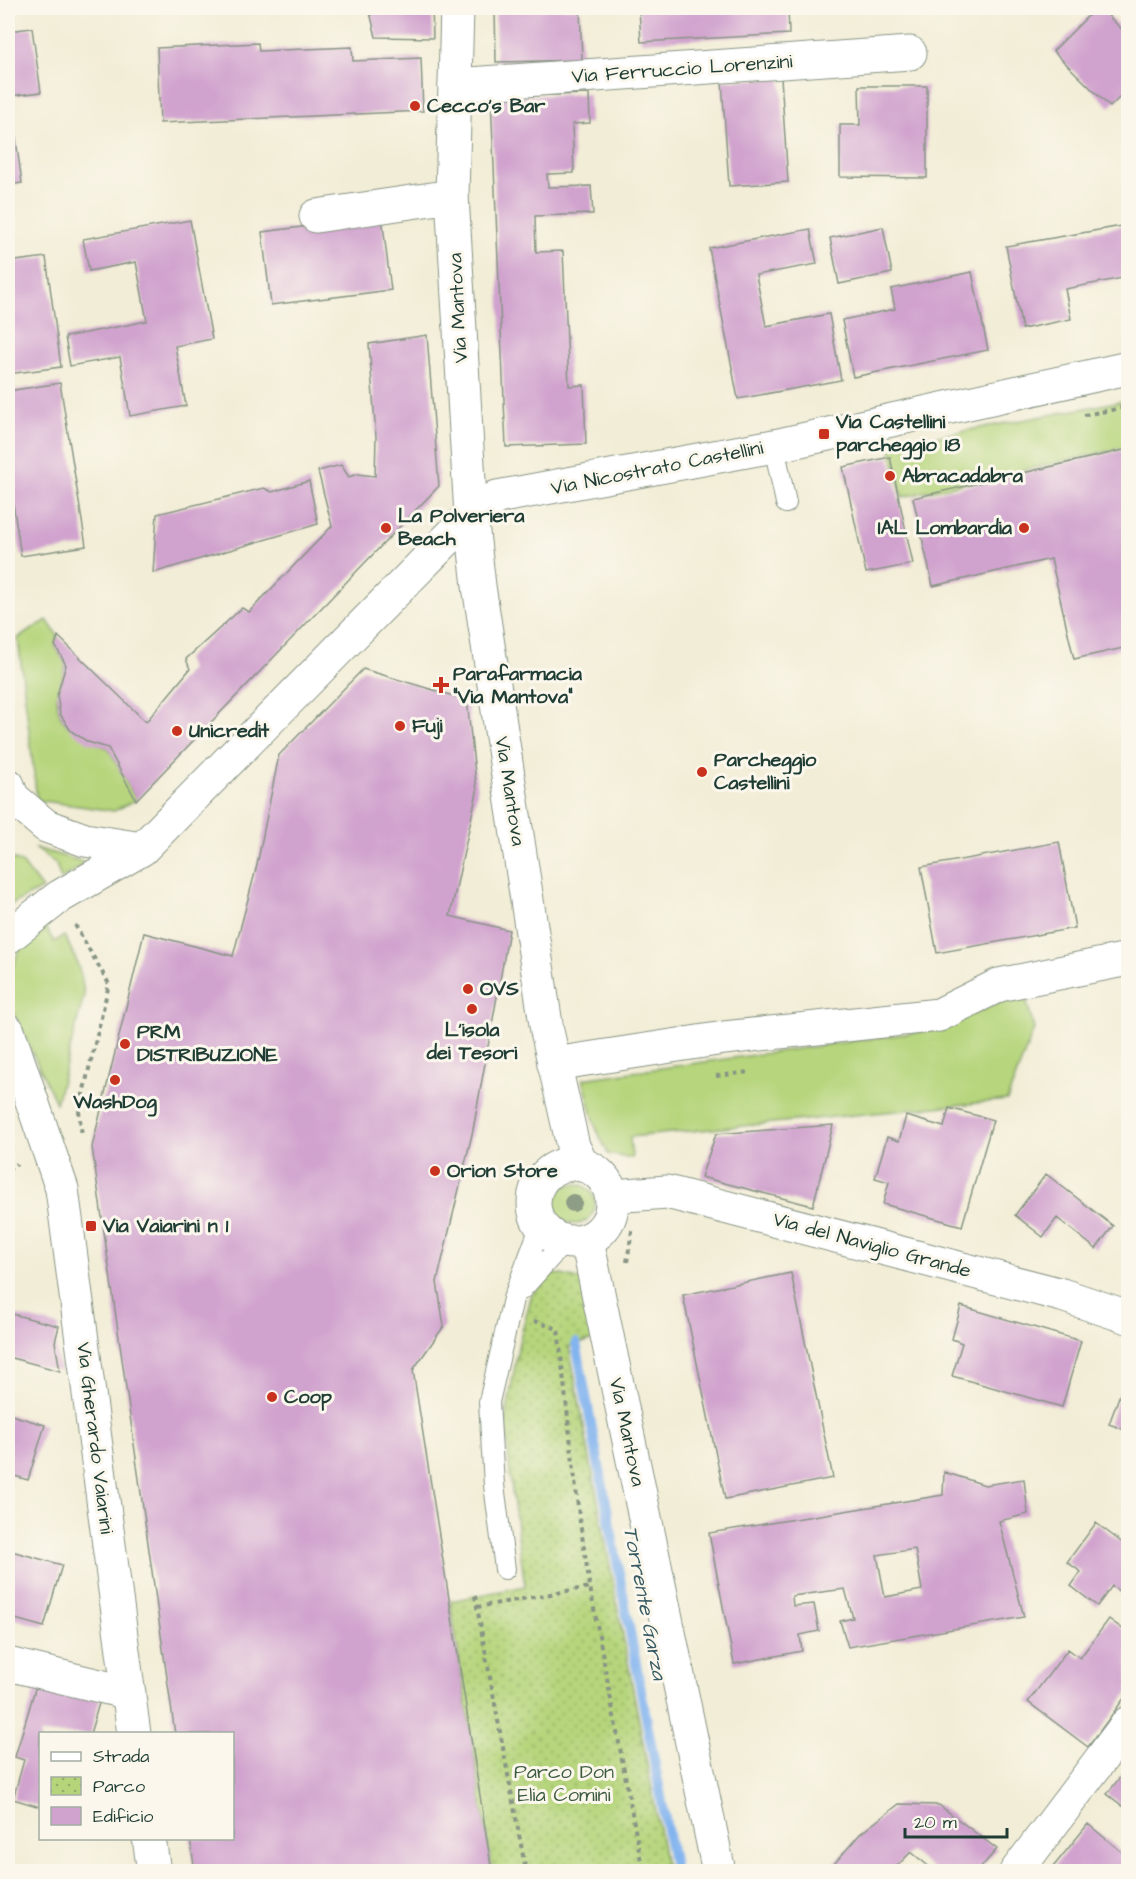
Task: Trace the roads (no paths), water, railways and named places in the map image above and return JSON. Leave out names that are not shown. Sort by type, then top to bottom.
[{"type":"street","name":"Via Mantova","points":[[457,8],[452,196],[471,515],[479,586],[545,1019],[573,1146],[582,1165],[566,1165],[552,1171],[541,1182],[535,1196],[535,1211],[565,1235],[719,1872]]},
{"type":"street","name":"Via Ferruccio Lorenzini","points":[[455,85],[910,53]]},
{"type":"street","points":[[316,216],[452,196]]},
{"type":"street","name":"Via Nicostrato Castellini","points":[[8,938],[59,897],[142,849],[471,515],[497,497],[774,446],[1128,368]]},
{"type":"street","points":[[8,785],[12,797],[46,826],[85,840],[142,849]]},
{"type":"street","points":[[554,1064],[724,1038],[939,1015],[999,985],[1128,958]]},
{"type":"street","name":"Via Gherardo Vaiarini","points":[[8,1031],[62,1189],[134,1732]]},
{"type":"street","name":"Via Gherardo Vaiarini","points":[[8,1101],[48,1144]]},
{"type":"street","points":[[565,1235],[599,1233],[612,1210],[626,1195],[606,1182],[596,1172],[582,1165]]},
{"type":"street","name":"Via del Naviglio Grande","points":[[626,1195],[666,1192],[1062,1295],[1128,1317]]},
{"type":"street","points":[[8,1664],[129,1693]]},
{"type":"street","points":[[1016,1872],[1128,1723]]},
{"type":"street","points":[[149,1840],[154,1872]]},
{"type":"lane","points":[[774,446],[786,503]]},
{"type":"lane","points":[[505,1569],[494,1485],[489,1402],[513,1299],[565,1235]]},
{"type":"lane","points":[[513,1299],[565,1235]]},
{"type":"waterway","name":"Torrente Garza","points":[[576,1343],[675,1872]]},
{"type":"place","name":"Cecco's Bar","points":[[415,106]]},
{"type":"place","name":"Via Castellini parcheggio 18","points":[[824,434]]},
{"type":"place","name":"Abracadabra","points":[[890,476]]},
{"type":"place","name":"La Polveriera Beach","points":[[386,528]]},
{"type":"place","name":"IAL Lombardia","points":[[1024,528]]},
{"type":"place","name":"Parafarmacia \"Via Mantova\"","points":[[441,685]]},
{"type":"place","name":"Fuji","points":[[400,726]]},
{"type":"place","name":"Unicredit","points":[[177,731]]},
{"type":"place","name":"Parcheggio Castellini","points":[[702,772]]},
{"type":"place","name":"OVS","points":[[468,989]]},
{"type":"place","name":"L'isola dei Tesori","points":[[472,1009]]},
{"type":"place","name":"PRM DISTRIBUZIONE","points":[[125,1044]]},
{"type":"place","name":"WashDog","points":[[115,1080]]},
{"type":"place","name":"Orion Store","points":[[435,1171]]},
{"type":"place","name":"Via Vaiarini n 1","points":[[91,1226]]},
{"type":"place","name":"Coop","points":[[272,1397]]},
{"type":"park label","name":"Parco Don Elia Comini","points":[[564,1784]]}]
